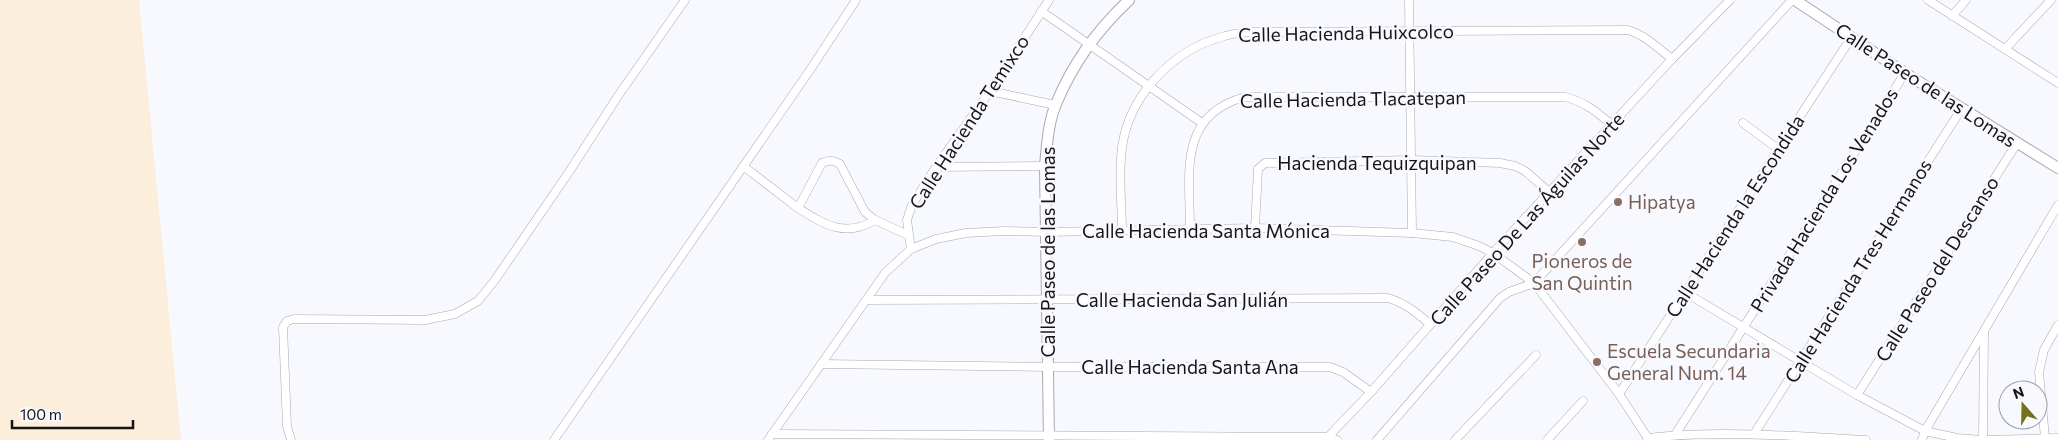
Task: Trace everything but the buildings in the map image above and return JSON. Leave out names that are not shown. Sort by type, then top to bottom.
[{"type":"main road","name":"Calle Paseo de las Lomas","points":[[1049,438],[1046,166],[1050,122],[1055,105],[1083,52],[1112,16],[1129,0]]},
{"type":"main road","name":"Calle Paseo de las Lomas","points":[[1793,0],[1905,73],[2058,168]]},
{"type":"street","points":[[291,440],[287,426],[283,327],[287,322],[294,319],[425,320],[455,314],[478,301],[569,172],[618,96],[685,0]]},
{"type":"street","points":[[554,440],[856,0]]},
{"type":"street","name":"Calle Hacienda Temixco","points":[[911,249],[907,220],[912,204],[1049,0]]},
{"type":"street","points":[[1409,0],[1412,233]]},
{"type":"street","name":"Calle Paseo De Las Águilas Norte","points":[[1327,438],[1372,392],[1430,324],[1549,192],[1672,59],[1730,0]]},
{"type":"street","points":[[1377,440],[1500,298],[1509,292],[1534,283],[1793,0]]},
{"type":"street","points":[[1928,0],[2058,83]]},
{"type":"street","points":[[1952,16],[1966,0]]},
{"type":"street","points":[[2005,49],[2051,0]]},
{"type":"street","points":[[1041,11],[1202,124]]},
{"type":"street","name":"Calle Hacienda Huixcolco","points":[[1122,231],[1121,158],[1123,140],[1139,98],[1168,66],[1207,42],[1226,35],[1252,32],[1628,30],[1646,38],[1672,59]]},
{"type":"street","name":"Calle Hacienda la Escondida","points":[[1619,394],[1851,38]]},
{"type":"street","name":"Privada Hacienda Los Venados","points":[[1675,435],[1905,73]]},
{"type":"street","points":[[990,90],[1055,105]]},
{"type":"street","name":"Calle Hacienda Tlacatepan","points":[[1190,230],[1192,144],[1202,124],[1217,109],[1230,101],[1246,97],[1565,97],[1586,105],[1612,126]]},
{"type":"street","name":"Calle Hacienda Tres Hermanos","points":[[1754,434],[1962,108]]},
{"type":"street","points":[[1743,123],[1778,149]]},
{"type":"street","name":"Calle Paseo del Descanso","points":[[1857,395],[2017,143]]},
{"type":"street","points":[[798,208],[822,164],[828,160],[834,160],[840,164],[865,212],[875,220],[908,235]]},
{"type":"street","name":"Hacienda Tequizquipan","points":[[1256,228],[1258,169],[1265,163],[1412,160],[1500,163],[1515,166],[1535,179],[1549,192]]},
{"type":"street","points":[[743,166],[798,208],[816,219],[844,230],[863,227],[875,220]]},
{"type":"street","points":[[936,166],[1046,166]]},
{"type":"street","points":[[1922,440],[2058,205]]},
{"type":"street","name":"Calle Hacienda Santa Mónica","points":[[770,437],[885,273],[911,249],[936,239],[966,233],[1256,228],[1412,233],[1452,237],[1493,253],[1534,283],[1619,394],[1648,439]]},
{"type":"street","points":[[1686,293],[1857,395],[1925,432],[1957,439],[1982,440],[1984,330]]},
{"type":"street","name":"Calle Hacienda San Julián","points":[[866,300],[1388,298],[1412,308],[1430,324]]},
{"type":"street","points":[[2045,438],[2039,372],[2044,350],[2058,325]]},
{"type":"street","points":[[1455,440],[1536,355]]},
{"type":"street","name":"Calle Hacienda Santa Ana","points":[[821,364],[1048,367],[1330,367],[1343,372],[1372,392]]},
{"type":"street","points":[[1547,440],[1582,401]]},
{"type":"street","points":[[1648,439],[1675,435],[1754,434],[1866,440]]},
{"type":"street","points":[[770,437],[1327,438],[1337,440]]},
{"type":"street","points":[[1987,440],[2058,438]]},
{"type":"shaded area","points":[[0,0],[139,0],[181,440],[0,440]]},
{"type":"place","name":"Hipatya","points":[[1618,202]]},
{"type":"place","name":"Pioneros de San Quintin","points":[[1582,242]]},
{"type":"place","name":"Escuela Secundaria General Num. 14","points":[[1597,362]]}]
